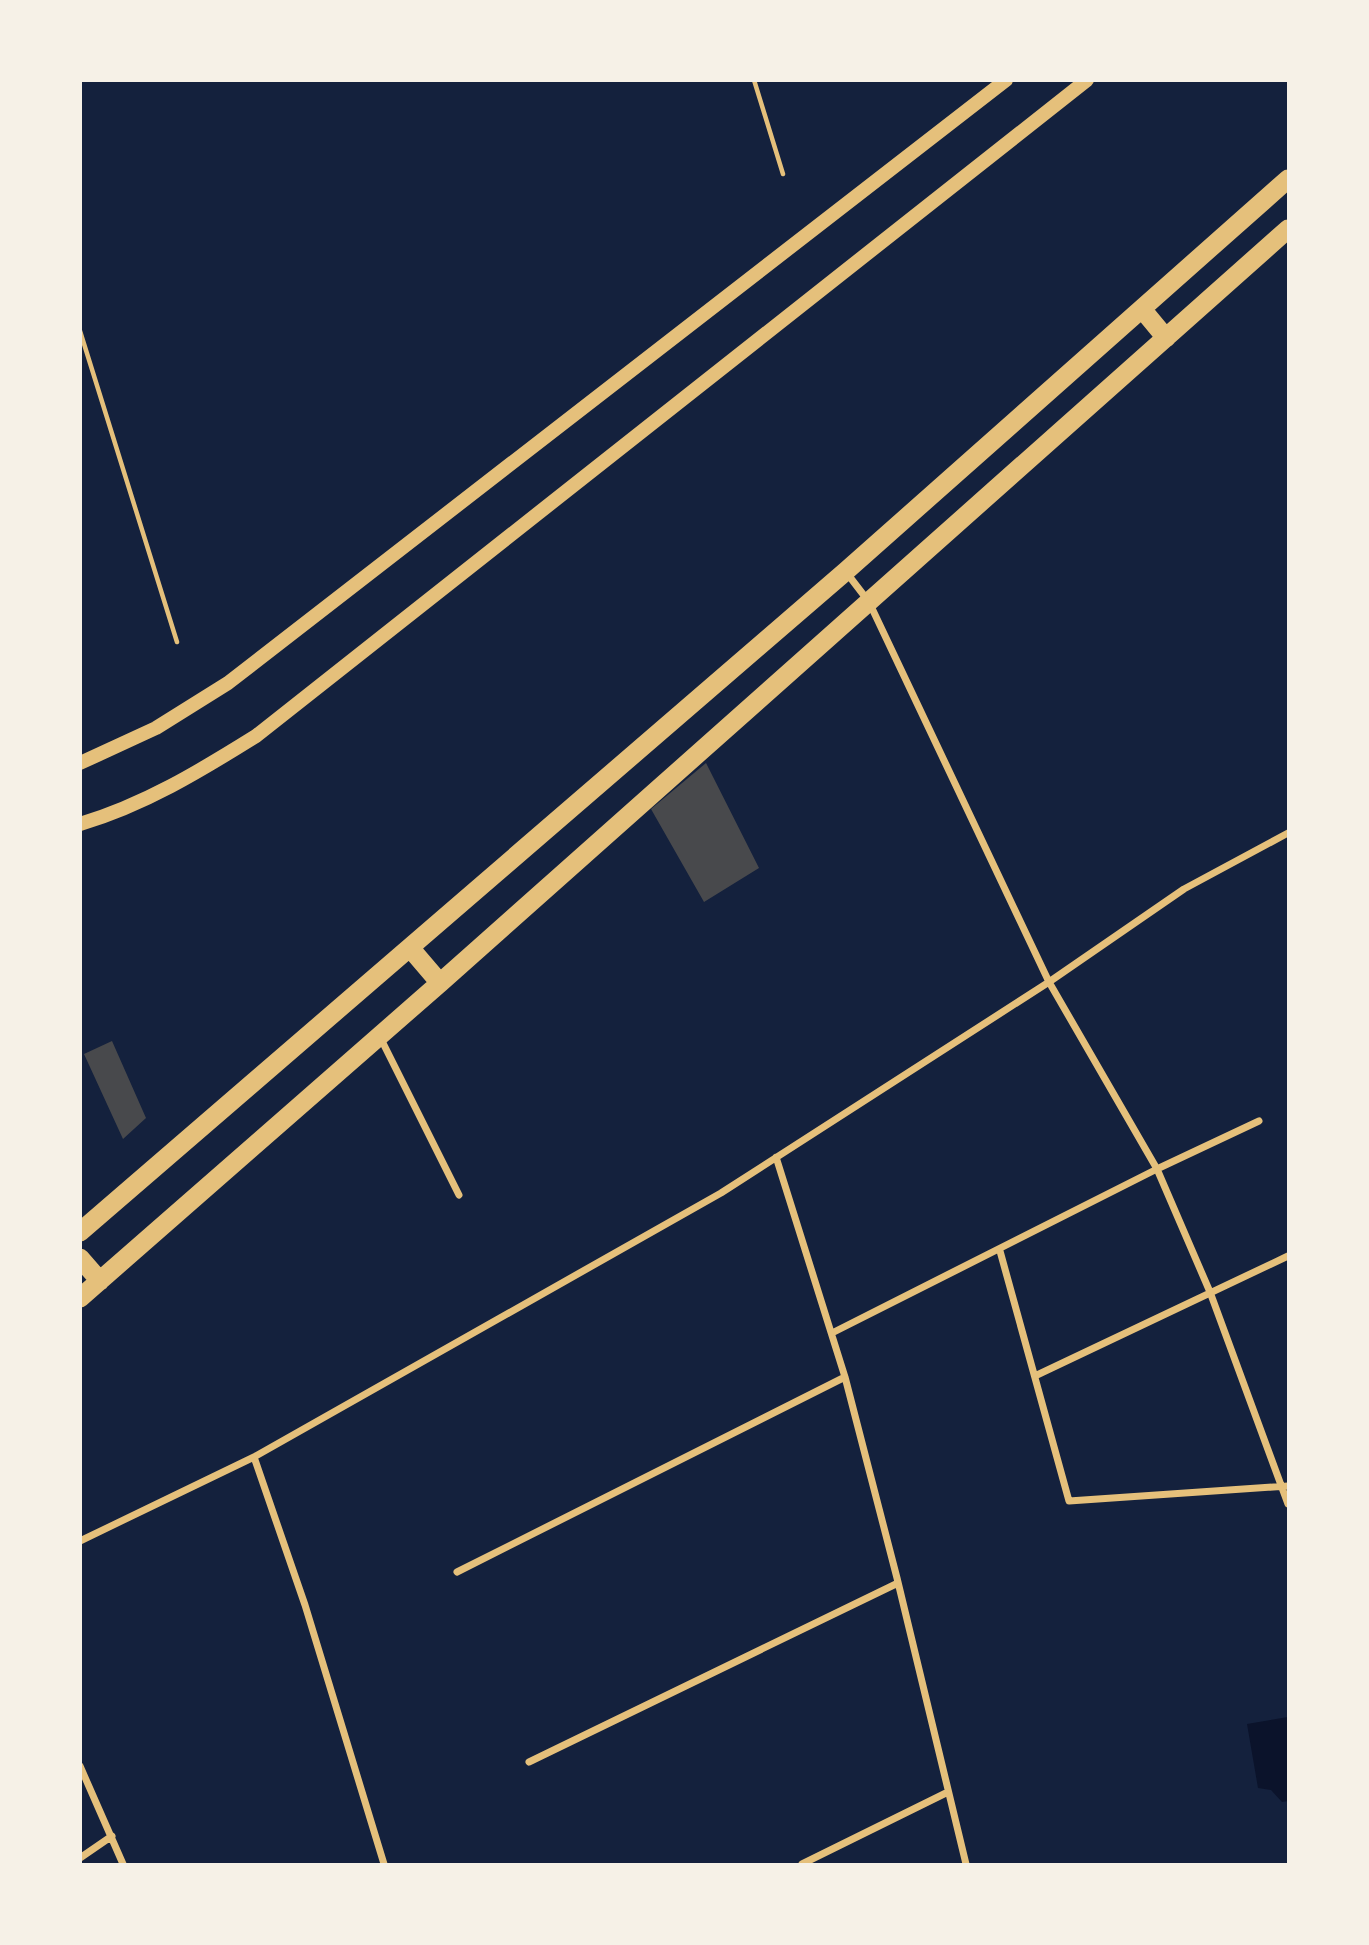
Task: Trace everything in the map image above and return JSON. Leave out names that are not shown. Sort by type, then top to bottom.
[{"type":"highway","points":[[80,1232],[846,571],[1289,179]]},
{"type":"highway","points":[[80,1298],[440,983],[1289,229]]},
{"type":"highway","points":[[1142,309],[1166,338]]},
{"type":"highway","points":[[411,948],[440,983]]},
{"type":"highway","points":[[80,1258],[100,1281]]},
{"type":"main road","points":[[80,763],[156,728],[228,683],[1006,80]]},
{"type":"main road","points":[[80,824],[109,815],[188,779],[256,736],[1087,80]]},
{"type":"street","points":[[846,571],[869,602],[1049,982],[1157,1168],[1210,1292],[1285,1486],[1289,1504]]},
{"type":"street","points":[[80,1541],[254,1457],[721,1193],[1049,982],[1184,889],[1289,833]]},
{"type":"street","points":[[380,1036],[459,1195]]},
{"type":"street","points":[[832,1334],[1000,1251],[1157,1168],[1259,1121]]},
{"type":"street","points":[[776,1157],[845,1377],[966,1864]]},
{"type":"street","points":[[1000,1251],[1037,1375],[1069,1500],[1285,1486]]},
{"type":"street","points":[[1037,1375],[1289,1256]]},
{"type":"street","points":[[457,1572],[845,1377]]},
{"type":"street","points":[[254,1457],[304,1605],[384,1864]]},
{"type":"street","points":[[530,1762],[898,1583]]},
{"type":"street","points":[[80,1766],[123,1864]]},
{"type":"street","points":[[802,1864],[948,1792]]},
{"type":"street","points":[[80,1858],[111,1836]]},
{"type":"path","points":[[754,80],[783,174]]},
{"type":"path","points":[[80,331],[177,642]]},
{"type":"water","points":[[1288,1717],[1288,1801],[1282,1802],[1271,1790],[1258,1788],[1247,1724]]},
{"type":"building","points":[[706,763],[759,868],[704,902],[651,809]]},
{"type":"building","points":[[112,1041],[146,1118],[123,1139],[84,1054]]}]
